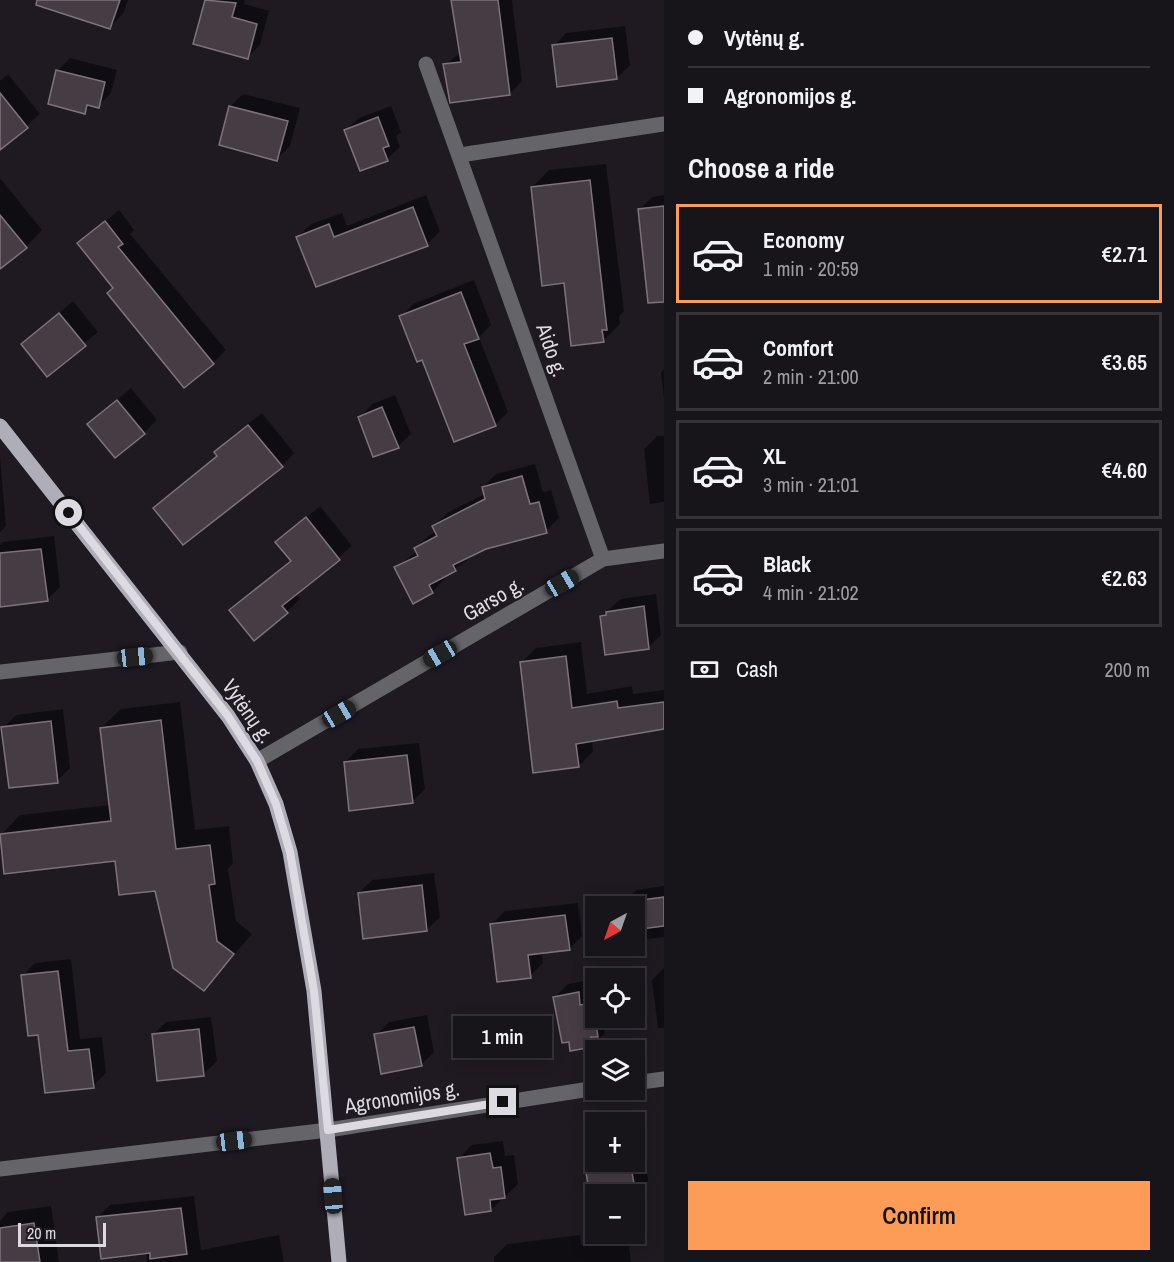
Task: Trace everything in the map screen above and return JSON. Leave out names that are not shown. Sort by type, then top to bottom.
[{"type":"main road","name":"Vytėnų g.","points":[[0,426],[180,652],[257,761],[276,804],[290,852],[314,991],[339,1262]]},
{"type":"street","name":"Aido g.","points":[[426,64],[603,559]]},
{"type":"street","points":[[460,155],[664,124]]},
{"type":"street","name":"Garso g.","points":[[257,761],[603,559],[664,551]]},
{"type":"street","points":[[0,672],[180,652]]},
{"type":"street","points":[[645,1082],[664,1079]]},
{"type":"street","name":"Agronomijos g.","points":[[0,1169],[328,1130],[585,1090]]},
{"type":"building","points":[[37,0],[120,0],[110,29],[36,5]]},
{"type":"building","points":[[205,0],[236,3],[232,17],[257,24],[248,59],[193,44]]},
{"type":"building","points":[[451,0],[498,0],[510,95],[450,103],[443,64],[461,62]]},
{"type":"building","points":[[612,38],[617,79],[557,87],[552,45]]},
{"type":"building","points":[[56,70],[105,82],[99,108],[87,105],[85,114],[48,104]]},
{"type":"building","points":[[0,93],[28,128],[0,150]]},
{"type":"building","points":[[229,106],[288,121],[277,161],[219,145]]},
{"type":"building","points":[[378,117],[389,146],[383,148],[388,161],[360,171],[344,130]]},
{"type":"building","points":[[590,180],[607,330],[602,330],[604,342],[571,346],[564,283],[542,286],[531,187]]},
{"type":"building","points":[[664,206],[664,302],[648,303],[638,209]]},
{"type":"building","points":[[413,207],[428,246],[316,287],[296,237],[329,224],[334,237]]},
{"type":"building","points":[[0,215],[27,248],[0,269]]},
{"type":"building","points":[[105,221],[123,244],[118,247],[214,364],[184,388],[107,293],[113,288],[77,243]]},
{"type":"building","points":[[461,292],[479,339],[464,344],[496,426],[454,442],[422,360],[417,362],[399,316]]},
{"type":"building","points":[[59,313],[86,346],[47,377],[21,344]]},
{"type":"building","points":[[117,400],[145,434],[115,458],[87,424]]},
{"type":"building","points":[[382,407],[399,448],[373,457],[358,417]]},
{"type":"building","points":[[248,425],[283,467],[183,545],[153,508],[217,456],[214,452]]},
{"type":"building","points":[[522,476],[530,504],[539,502],[547,533],[486,549],[453,565],[456,571],[429,585],[433,593],[413,604],[394,567],[418,556],[414,548],[437,536],[432,526],[485,499],[482,487]]},
{"type":"building","points":[[306,517],[340,560],[282,606],[288,613],[254,641],[229,610],[291,561],[275,542]]},
{"type":"building","points":[[41,549],[48,601],[0,607],[0,553]]},
{"type":"building","points":[[644,606],[649,649],[605,655],[600,616],[606,615],[606,612]]},
{"type":"building","points":[[566,656],[572,708],[617,701],[618,708],[664,702],[664,729],[576,744],[579,767],[533,773],[520,662]]},
{"type":"building","points":[[161,720],[176,849],[210,845],[215,884],[209,885],[217,941],[234,954],[204,991],[173,968],[155,891],[119,895],[115,861],[4,874],[0,834],[111,821],[100,728]]},
{"type":"building","points":[[51,721],[58,783],[9,788],[1,727]]},
{"type":"building","points":[[407,755],[413,803],[349,811],[344,762]]},
{"type":"building","points":[[422,885],[427,931],[363,939],[358,893]]},
{"type":"building","points":[[664,897],[664,926],[645,929],[645,900]]},
{"type":"building","points":[[565,915],[570,950],[528,955],[531,978],[497,982],[490,924]]},
{"type":"building","points":[[58,971],[68,1051],[89,1049],[94,1088],[45,1093],[38,1035],[28,1036],[21,975]]},
{"type":"building","points":[[579,992],[580,1005],[585,1004],[585,1028],[597,1028],[598,1037],[585,1040],[585,1048],[570,1051],[569,1042],[562,1043],[553,997]]},
{"type":"building","points":[[414,1027],[422,1066],[381,1074],[374,1034]]},
{"type":"building","points":[[199,1029],[204,1076],[157,1081],[152,1034]]},
{"type":"building","points":[[490,1153],[493,1168],[501,1167],[505,1198],[490,1200],[491,1211],[465,1215],[457,1158]]},
{"type":"building","points":[[586,1172],[632,1172],[634,1184],[588,1184]]},
{"type":"building","points":[[181,1208],[187,1254],[150,1259],[150,1253],[101,1259],[96,1217]]},
{"type":"building","points":[[34,1223],[40,1262],[0,1262],[0,1228]]},
{"type":"route","points":[[69,513],[228,716],[257,761],[276,804],[290,852],[314,991],[328,1130],[503,1102]]}]
